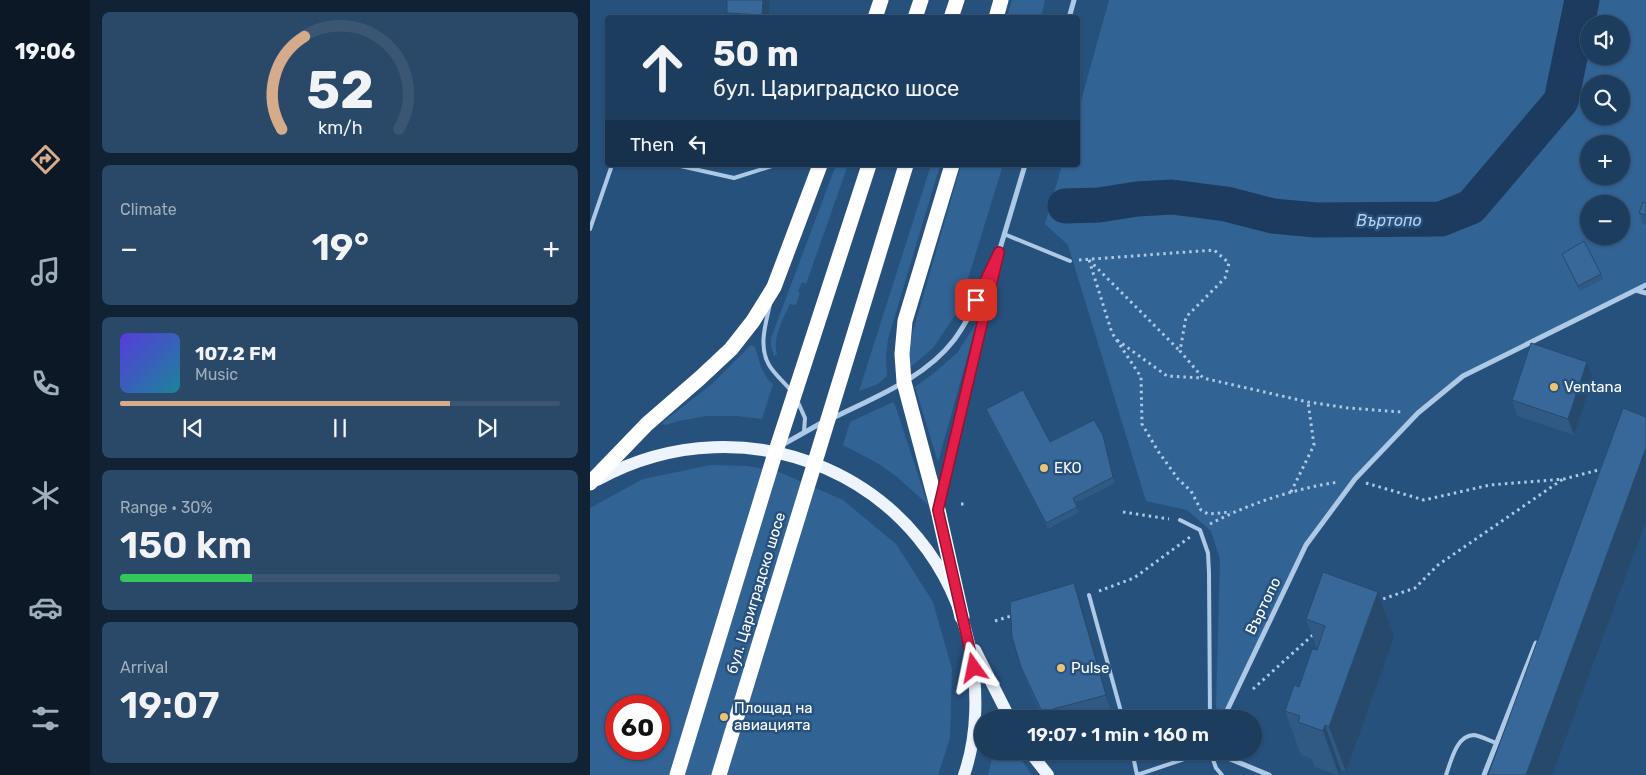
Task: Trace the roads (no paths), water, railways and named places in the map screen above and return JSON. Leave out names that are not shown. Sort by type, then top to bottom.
[{"type":"highway","points":[[876,15],[881,0]]},
{"type":"highway","points":[[952,15],[957,0]]},
{"type":"highway","points":[[997,15],[1001,0]]},
{"type":"highway","points":[[590,483],[653,418],[731,349],[754,320],[774,287],[819,167]]},
{"type":"highway","name":"бул. Цариградско шосе","points":[[676,775],[774,460],[868,167]]},
{"type":"highway","name":"бул. Цариградско шосе","points":[[719,775],[905,167]]},
{"type":"highway","points":[[951,167],[905,321],[902,354],[904,382],[938,510],[962,617]]},
{"type":"main road","points":[[590,483],[615,470],[650,456],[686,448],[723,446],[772,451],[804,459],[834,472],[863,488],[889,509],[912,532],[933,558],[949,586],[962,617],[974,668],[976,702],[973,737],[964,775]]},
{"type":"main road","points":[[967,634],[1005,710]]},
{"type":"main road","points":[[1036,760],[1048,775]]},
{"type":"street","points":[[1070,15],[1074,0]]},
{"type":"street","points":[[938,510],[999,252],[1024,167]]},
{"type":"street","points":[[772,451],[804,432],[904,382],[930,364],[954,340],[968,317],[999,252]]},
{"type":"street","name":"Въртопо","points":[[1227,710],[1306,545],[1355,479],[1418,413],[1463,376],[1646,285]]},
{"type":"street","points":[[1636,290],[1646,294]]},
{"type":"street","points":[[1484,775],[1540,633]]},
{"type":"street","points":[[1232,760],[1269,775]]},
{"type":"lane","points":[[590,229],[611,167]]},
{"type":"lane","points":[[685,167],[734,178],[769,167]]},
{"type":"lane","points":[[1004,234],[1070,261]]},
{"type":"lane","points":[[774,287],[764,335],[764,351],[769,364],[797,400],[804,418],[804,432]]},
{"type":"lane","points":[[1180,520],[1200,530],[1208,553],[1210,710]]},
{"type":"lane","points":[[1089,595],[1121,710]]},
{"type":"lane","points":[[1446,775],[1456,747],[1463,739],[1473,735],[1497,743]]},
{"type":"lane","points":[[1134,760],[1137,775],[1183,760]]},
{"type":"lane","points":[[1213,760],[1216,768],[1222,775]]},
{"type":"waterway","name":"Въртопо","points":[[1065,206],[1099,205],[1137,199],[1172,197],[1226,204],[1273,216],[1316,220],[1441,219],[1471,207],[1561,101],[1582,0]]},
{"type":"place","name":"Ventana","points":[[1554,387]]},
{"type":"place","name":"EKO","points":[[1044,468]]},
{"type":"place","name":"Pulse","points":[[1061,668]]},
{"type":"place","name":"Площад на авиацията","points":[[724,717]]}]
